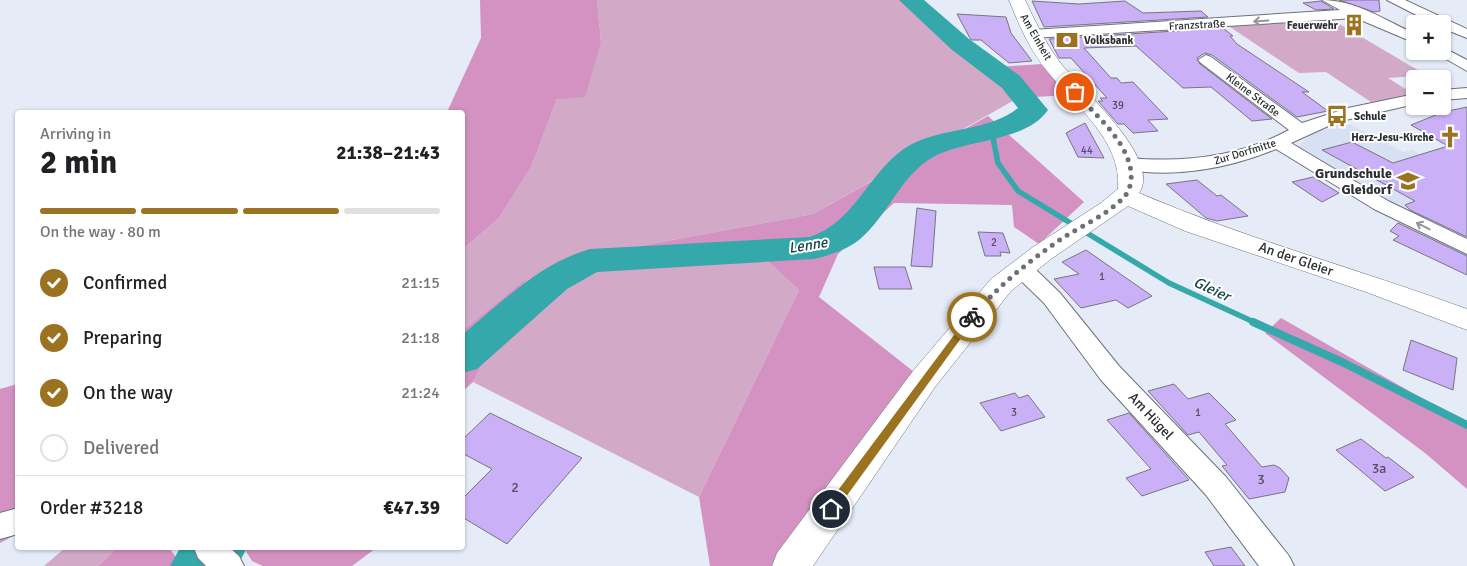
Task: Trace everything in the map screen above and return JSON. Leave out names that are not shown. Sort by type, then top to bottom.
[{"type":"main road","name":"Am Einheit","points":[[1017,0],[1032,34],[1053,66],[1111,132],[1123,150],[1129,164],[1131,178],[1126,196]]},
{"type":"main road","points":[[796,558],[964,328],[1001,285],[1064,238],[1126,196]]},
{"type":"main road","name":"An der Gleier","points":[[1126,196],[1194,226],[1366,283],[1467,320]]},
{"type":"street","points":[[1329,0],[1362,13],[1406,35]]},
{"type":"street","points":[[1394,0],[1467,34]]},
{"type":"street","name":"Franzstraße","points":[[1032,34],[1362,13]]},
{"type":"street","points":[[1451,54],[1467,54]]},
{"type":"street","points":[[1451,58],[1467,66]]},
{"type":"street","name":"Kleine Straße","points":[[1206,60],[1299,129]]},
{"type":"street","points":[[1451,94],[1467,93]]},
{"type":"street","name":"Zur Dorfmitte","points":[[1129,164],[1153,166],[1200,164],[1278,143],[1299,129],[1347,113],[1406,101]]},
{"type":"street","points":[[1278,143],[1381,205],[1467,247]]},
{"type":"street","name":"Am Hügel","points":[[1022,269],[1047,292],[1110,373],[1216,486],[1278,566]]},
{"type":"street","points":[[0,526],[15,522]]},
{"type":"street","points":[[211,550],[228,566]]},
{"type":"shaded area","points":[[480,0],[597,0],[601,42],[585,97],[557,99],[531,167],[499,218],[465,247],[465,110],[448,110],[481,38]]},
{"type":"shaded area","points":[[597,0],[907,0],[917,7],[979,68],[1018,98],[813,214],[569,259],[578,267],[765,259],[799,290],[699,497],[473,382],[525,280],[465,328],[465,247],[499,218],[531,167],[557,99],[601,42]]},
{"type":"shaded area","points":[[1331,19],[1418,70],[1406,70],[1406,77],[1388,78],[1406,89],[1406,96],[1371,102],[1326,72],[1299,73],[1227,25]]},
{"type":"shaded area","points":[[1042,64],[1069,95],[1018,98],[979,68]]},
{"type":"shaded area","points":[[988,116],[1084,202],[1039,244],[1014,227],[1012,205],[894,203],[838,254],[819,297],[923,379],[780,566],[710,566],[699,497],[799,290],[765,259],[578,267],[569,259],[813,214]]},
{"type":"shaded area","name":"Grundschule Gleidorf","points":[[1343,121],[1404,152],[1412,150],[1467,178],[1467,243],[1419,219],[1297,148],[1313,131]]},
{"type":"shaded area","points":[[526,279],[473,382],[465,389],[465,328]]},
{"type":"shaded area","points":[[1281,318],[1467,424],[1467,489],[1425,453],[1265,333]]},
{"type":"shaded area","points":[[15,385],[15,535],[0,543],[0,389]]},
{"type":"shaded area","points":[[63,550],[115,550],[98,566],[44,566]]},
{"type":"shaded area","points":[[115,550],[171,550],[183,566],[98,566]]},
{"type":"shaded area","points":[[245,550],[373,550],[352,566],[263,566],[252,561]]},
{"type":"building","points":[[1339,0],[1379,0],[1380,11],[1374,12]]},
{"type":"building","points":[[1032,1],[1079,4],[1125,1],[1143,13],[1201,11],[1208,17],[1044,27]]},
{"type":"building","points":[[1321,1],[1334,9],[1316,10],[1303,3]]},
{"type":"building","points":[[957,14],[1006,17],[1011,33],[1032,61],[1009,63],[981,40],[971,40]]},
{"type":"building","points":[[1223,28],[1233,36],[1230,36],[1237,44],[1309,92],[1302,92],[1328,111],[1297,117],[1212,55],[1205,53],[1197,58],[1200,64],[1272,119],[1252,121],[1211,87],[1183,88],[1136,46],[1084,48],[1111,78],[1117,78],[1121,83],[1133,82],[1168,119],[1148,120],[1158,131],[1133,133],[1124,124],[1118,124],[1098,101],[1103,101],[1100,98],[1107,98],[1071,58],[1059,58],[1049,39]]},
{"type":"building","points":[[1467,107],[1467,237],[1410,210],[1405,205],[1415,201],[1322,150],[1352,142],[1393,163],[1448,146],[1411,125],[1436,115],[1451,115],[1451,110]]},
{"type":"building","points":[[1085,123],[1104,158],[1078,157],[1066,133]]},
{"type":"building","points":[[1313,177],[1339,193],[1322,202],[1292,182]]},
{"type":"building","points":[[1197,180],[1217,196],[1221,195],[1248,216],[1217,221],[1206,218],[1166,184]]},
{"type":"building","points":[[917,208],[936,211],[932,267],[911,266]]},
{"type":"building","points":[[1398,223],[1467,256],[1467,275],[1393,240],[1399,236],[1390,231]]},
{"type":"building","points":[[978,232],[1003,233],[1010,253],[1000,252],[1001,256],[985,256]]},
{"type":"building","points":[[1086,250],[1152,296],[1128,308],[1116,300],[1081,308],[1054,279],[1079,274],[1062,262]]},
{"type":"building","points":[[874,267],[905,267],[912,289],[879,289]]},
{"type":"building","points":[[1411,340],[1457,358],[1453,390],[1403,370]]},
{"type":"building","points":[[1174,384],[1188,399],[1209,393],[1236,420],[1225,424],[1262,467],[1274,465],[1280,468],[1289,478],[1285,492],[1249,499],[1222,466],[1227,465],[1199,432],[1188,435],[1148,391]]},
{"type":"building","points":[[1015,393],[1019,398],[1028,395],[1045,417],[1001,431],[980,403]]},
{"type":"building","points":[[490,413],[582,458],[507,544],[465,519],[465,496],[492,469],[465,455],[465,437]]},
{"type":"building","points":[[1129,413],[1189,480],[1142,496],[1126,478],[1151,469],[1107,420]]},
{"type":"building","points":[[1361,439],[1414,477],[1385,491],[1336,450]]},
{"type":"building","points":[[1231,547],[1245,566],[1214,566],[1205,552]]},
{"type":"waterway","name":"Lenne","points":[[465,355],[554,280],[590,261],[814,248],[832,242],[858,222],[897,171],[921,151],[934,145],[1006,126],[1020,120],[1034,110],[1011,82],[960,44],[910,0]]},
{"type":"waterway","name":"Gleier","points":[[987,129],[993,139]]},
{"type":"waterway","name":"Gleier","points":[[993,138],[998,163],[1018,191],[1169,283],[1256,323]]},
{"type":"waterway","name":"Gleier","points":[[1253,322],[1342,362],[1467,425]]},
{"type":"waterway","name":"Lenne","points":[[196,566],[218,550]]},
{"type":"way so far","points":[[972,317],[1001,285],[1042,252],[1110,208],[1126,196],[1130,189],[1129,164],[1123,150],[1111,132],[1075,92]]},
{"type":"place","name":"Feuerwehr","points":[[1354,25]]},
{"type":"place","name":"Volksbank","points":[[1067,40]]},
{"type":"place","name":"Schule","points":[[1337,116]]},
{"type":"place","name":"Herz-Jesu-Kirche","points":[[1450,137]]},
{"type":"place","name":"Grundschule Gleidorf","points":[[1408,181]]},
{"type":"route","points":[[831,509],[924,379],[972,317]]}]
